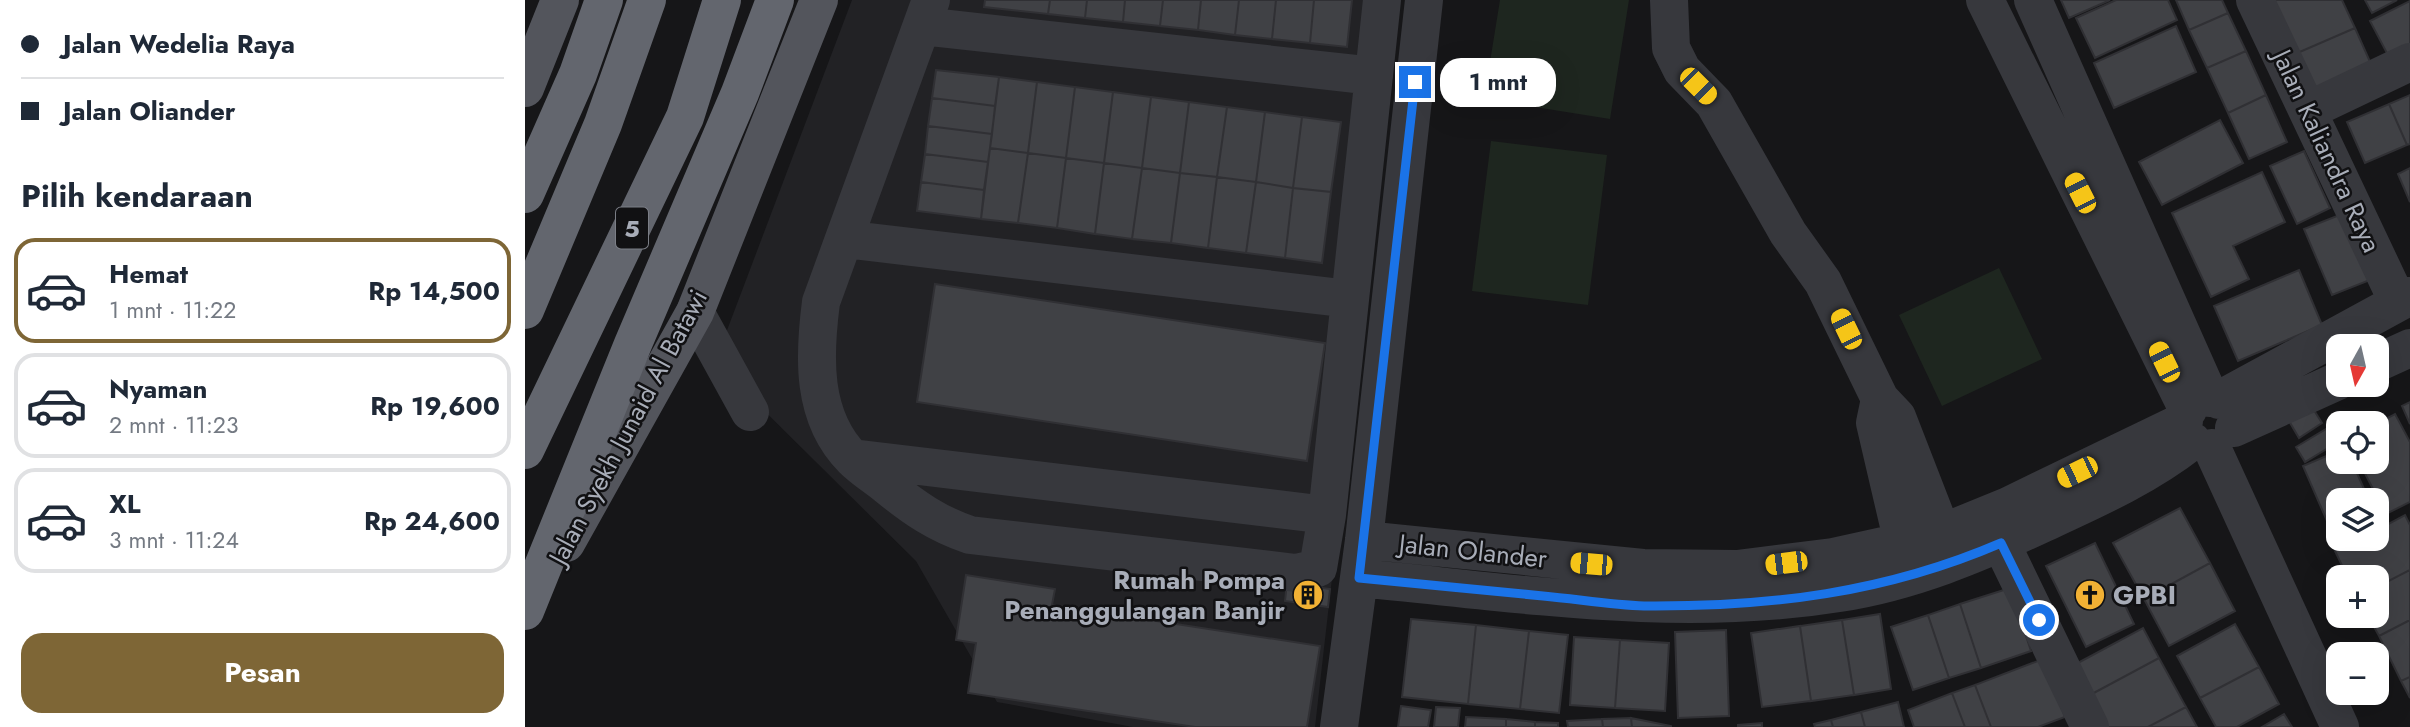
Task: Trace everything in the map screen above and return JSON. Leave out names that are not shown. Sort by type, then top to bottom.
[{"type":"highway","points":[[525,194],[579,74],[604,0]]},
{"type":"highway","points":[[525,310],[603,124],[647,0]]},
{"type":"highway","name":"5","points":[[525,450],[685,117],[722,0]]},
{"type":"highway","points":[[525,614],[633,344],[740,93],[775,0]]},
{"type":"main road","points":[[525,88],[560,0]]},
{"type":"main road","name":"Jalan Syekh Junaid Al Batawi","points":[[525,614],[695,312],[819,0]]},
{"type":"street","points":[[1374,76],[926,13],[821,302],[815,346],[819,395],[831,427],[852,458],[926,518],[970,535],[1296,573],[1318,568],[1327,515],[1374,76],[1382,0]]},
{"type":"street","points":[[1339,727],[1364,540],[1424,0]]},
{"type":"street","points":[[1669,0],[1671,48],[1682,70],[1714,103],[1788,233],[1823,282],[1880,399],[1875,423],[1903,476],[1942,533]]},
{"type":"street","points":[[1985,0],[2326,642]]},
{"type":"street","points":[[2033,0],[2209,423],[2340,727]]},
{"type":"street","name":"Jalan Kaliandra Raya","points":[[2255,0],[2404,299]]},
{"type":"street","points":[[2309,110],[2410,62]]},
{"type":"street","points":[[844,239],[1350,299]]},
{"type":"street","name":"Jalan Olander","points":[[1359,578],[1641,606],[1741,604],[1840,593],[1881,584],[1951,564],[2130,483],[2161,466],[2209,423],[2404,299]]},
{"type":"street","points":[[695,312],[750,412]]},
{"type":"street","points":[[2389,358],[2410,348]]},
{"type":"street","name":"Jalan Olander","points":[[1364,540],[1643,568],[1737,569],[1903,544],[1942,533],[2209,423],[2326,385]]},
{"type":"street","points":[[852,458],[1327,515]]},
{"type":"street","points":[[1903,476],[1903,544]]},
{"type":"street","points":[[2001,543],[2090,727]]},
{"type":"street","points":[[2358,705],[2368,727]]},
{"type":"shaded area","points":[[852,0],[1398,0],[1315,727],[1133,727],[997,702],[916,561],[715,362]]},
{"type":"shaded area","points":[[1500,0],[1629,0],[1610,119],[1484,99]]},
{"type":"shaded area","points":[[1491,141],[1607,155],[1588,305],[1472,291]]},
{"type":"shaded area","points":[[1999,268],[2042,359],[1942,406],[1899,315]]},
{"type":"building","points":[[985,0],[1050,0],[1048,14],[984,7]]},
{"type":"building","points":[[1050,0],[1087,0],[1085,18],[1048,14]]},
{"type":"building","points":[[1087,0],[1125,0],[1123,22],[1085,18]]},
{"type":"building","points":[[1125,0],[1163,0],[1160,26],[1123,22]]},
{"type":"building","points":[[1163,0],[1201,0],[1198,30],[1160,26]]},
{"type":"building","points":[[1201,0],[1239,0],[1235,35],[1198,30]]},
{"type":"building","points":[[1239,0],[1276,0],[1272,39],[1235,35]]},
{"type":"building","points":[[1276,0],[1314,0],[1310,43],[1272,39]]},
{"type":"building","points":[[1314,0],[1352,0],[1347,47],[1310,43]]},
{"type":"building","points":[[2061,0],[2110,0],[2069,18]]},
{"type":"building","points":[[2116,0],[2168,0],[2177,20],[2095,58],[2076,18]]},
{"type":"building","points":[[2176,0],[2222,0],[2228,13],[2189,30]]},
{"type":"building","points":[[2271,0],[2342,0],[2355,28],[2295,54]]},
{"type":"building","points":[[2365,0],[2397,0],[2372,13]]},
{"type":"building","points":[[2410,1],[2410,47],[2389,57],[2370,21]]},
{"type":"building","points":[[2228,13],[2246,51],[2207,68],[2189,30]]},
{"type":"building","points":[[2176,26],[2196,72],[2114,108],[2094,63]]},
{"type":"building","points":[[2355,28],[2371,64],[2312,90],[2295,54]]},
{"type":"building","points":[[2246,51],[2266,95],[2228,113],[2207,68]]},
{"type":"building","points":[[936,70],[999,77],[995,106],[932,98]]},
{"type":"building","points":[[999,77],[1037,82],[1028,153],[990,148]]},
{"type":"building","points":[[1037,82],[1075,87],[1066,158],[1028,153]]},
{"type":"building","points":[[1075,87],[1113,92],[1104,163],[1066,158]]},
{"type":"building","points":[[1113,92],[1151,97],[1142,168],[1104,163]]},
{"type":"building","points":[[2266,95],[2287,142],[2249,159],[2228,113]]},
{"type":"building","points":[[2410,95],[2410,144],[2407,145],[2389,104]]},
{"type":"building","points":[[1151,97],[1189,102],[1180,173],[1142,168]]},
{"type":"building","points":[[932,98],[995,106],[992,134],[928,126]]},
{"type":"building","points":[[1189,102],[1227,107],[1217,177],[1180,173]]},
{"type":"building","points":[[2389,104],[2407,145],[2365,163],[2347,122]]},
{"type":"building","points":[[1227,107],[1265,112],[1256,182],[1217,177]]},
{"type":"building","points":[[1265,112],[1302,117],[1293,188],[1256,182]]},
{"type":"building","points":[[1302,117],[1341,122],[1331,192],[1293,188]]},
{"type":"building","points":[[2220,120],[2243,163],[2162,205],[2139,162]]},
{"type":"building","points":[[928,126],[992,134],[988,162],[925,154]]},
{"type":"building","points":[[990,148],[1028,153],[1018,223],[981,219]]},
{"type":"building","points":[[2304,151],[2330,208],[2297,224],[2270,166]]},
{"type":"building","points":[[1028,153],[1066,158],[1057,228],[1018,223]]},
{"type":"building","points":[[925,154],[988,162],[984,190],[921,182]]},
{"type":"building","points":[[1066,158],[1104,163],[1095,234],[1057,228]]},
{"type":"building","points":[[1104,163],[1142,168],[1132,239],[1095,234]]},
{"type":"building","points":[[1142,168],[1180,173],[1171,243],[1132,239]]},
{"type":"building","points":[[2410,168],[2410,202],[2398,174]]},
{"type":"building","points":[[2262,172],[2285,222],[2233,246],[2249,279],[2211,297],[2172,213]]},
{"type":"building","points":[[1180,173],[1217,177],[1208,248],[1171,243]]},
{"type":"building","points":[[1217,177],[1256,182],[1246,253],[1208,248]]},
{"type":"building","points":[[921,182],[984,190],[981,219],[917,211]]},
{"type":"building","points":[[1256,182],[1293,188],[1285,258],[1246,253]]},
{"type":"building","points":[[1293,188],[1331,192],[1322,263],[1285,258]]},
{"type":"building","points":[[2342,214],[2370,280],[2332,295],[2304,229]]},
{"type":"building","points":[[2299,270],[2322,325],[2238,361],[2214,306]]},
{"type":"building","points":[[935,284],[1325,343],[1307,461],[917,402]]},
{"type":"building","points":[[2410,402],[2410,424],[2402,406]]},
{"type":"building","points":[[2312,407],[2322,423],[2299,438],[2289,421]]},
{"type":"building","points":[[2395,414],[2410,442],[2410,502],[2389,512],[2389,488],[2372,488],[2365,474],[2389,474],[2389,417]]},
{"type":"building","points":[[2326,429],[2326,449],[2305,462],[2296,447]]},
{"type":"building","points":[[2326,456],[2326,474],[2357,474],[2364,488],[2326,488],[2326,519],[2303,466]]},
{"type":"building","points":[[2180,508],[2210,563],[2144,599],[2113,543]]},
{"type":"building","points":[[2405,515],[2410,525],[2410,570],[2389,581],[2389,565],[2342,565],[2335,551],[2389,551],[2389,524]]},
{"type":"building","name":"GPBI","points":[[2095,543],[2134,624],[2086,647],[2046,566]]},
{"type":"building","points":[[2210,563],[2235,611],[2169,646],[2144,599]]},
{"type":"building","points":[[2410,570],[2410,620],[2379,636],[2375,628],[2389,628],[2389,581]]},
{"type":"building","points":[[966,575],[1055,589],[1052,605],[1320,646],[1307,727],[1195,727],[968,693],[976,643],[956,640]]},
{"type":"building","name":"Rumah Pompa Penanggulangan Banjir","points":[[1287,583],[1330,589],[1328,607],[1285,601]]},
{"type":"building","points":[[2010,588],[2031,651],[1981,668],[1960,604]]},
{"type":"building","points":[[1960,604],[1981,668],[1949,678],[1928,615]]},
{"type":"building","points":[[1880,614],[1891,689],[1854,695],[1842,620]]},
{"type":"building","points":[[1928,615],[1949,678],[1913,690],[1891,627]]},
{"type":"building","points":[[1411,619],[1476,625],[1468,704],[1402,697]]},
{"type":"building","points":[[1842,620],[1854,695],[1811,701],[1800,626]]},
{"type":"building","points":[[2410,620],[2410,677],[2401,681],[2389,656],[2389,642],[2382,642],[2379,636]]},
{"type":"building","points":[[2235,624],[2259,667],[2200,698],[2177,656]]},
{"type":"building","points":[[1476,625],[1529,631],[1520,709],[1468,704]]},
{"type":"building","points":[[1800,626],[1811,701],[1762,707],[1751,633]]},
{"type":"building","points":[[2143,628],[2159,658],[2090,695],[2074,665]]},
{"type":"building","points":[[1726,630],[1729,716],[1678,718],[1675,632]]},
{"type":"building","points":[[1529,631],[1568,635],[1559,713],[1520,709]]},
{"type":"building","points":[[1574,637],[1620,640],[1615,708],[1570,705]]},
{"type":"building","points":[[1620,640],[1669,643],[1665,711],[1615,708]]},
{"type":"building","points":[[2159,658],[2186,707],[2148,727],[2108,727],[2090,695]]},
{"type":"building","points":[[2043,659],[2065,717],[2038,727],[1991,727],[1975,685]]},
{"type":"building","points":[[2259,667],[2279,704],[2237,727],[2216,727],[2200,698]]},
{"type":"building","points":[[2410,677],[2410,698],[2401,681]]},
{"type":"building","points":[[1975,685],[1991,727],[1965,727],[1952,693]]},
{"type":"building","points":[[1952,693],[1965,727],[1914,727],[1908,710]]},
{"type":"building","points":[[1898,702],[1904,727],[1865,727],[1861,712]]},
{"type":"building","points":[[1401,706],[1431,710],[1428,727],[1398,727]]},
{"type":"building","points":[[1436,707],[1460,708],[1458,727],[1434,727]]},
{"type":"building","points":[[2186,707],[2197,727],[2148,727]]},
{"type":"building","points":[[1861,712],[1865,727],[1833,727],[1831,720]]},
{"type":"building","points":[[2284,714],[2292,727],[2262,727]]},
{"type":"building","points":[[1466,717],[1506,719],[1506,727],[1465,727]]},
{"type":"building","points":[[1631,718],[1632,727],[1603,727],[1602,719]]},
{"type":"building","points":[[1631,718],[1671,726],[1671,727],[1632,727]]},
{"type":"building","points":[[1506,719],[1535,722],[1535,727],[1506,727]]},
{"type":"building","points":[[1602,719],[1603,727],[1568,727],[1567,721]]},
{"type":"building","points":[[1831,720],[1833,727],[1815,727],[1814,724]]},
{"type":"building","points":[[1535,722],[1558,723],[1558,727],[1535,727]]},
{"type":"building","points":[[1762,723],[1762,727],[1738,727],[1738,725]]},
{"type":"place","name":"Rumah Pompa Penanggulangan Banjir","points":[[1308,595]]},
{"type":"place","name":"GPBI","points":[[2090,595]]},
{"type":"route","points":[[1415,82],[1359,578],[1641,606],[1741,604],[1840,593],[1885,583],[1951,564],[2001,543],[2039,620]]}]
